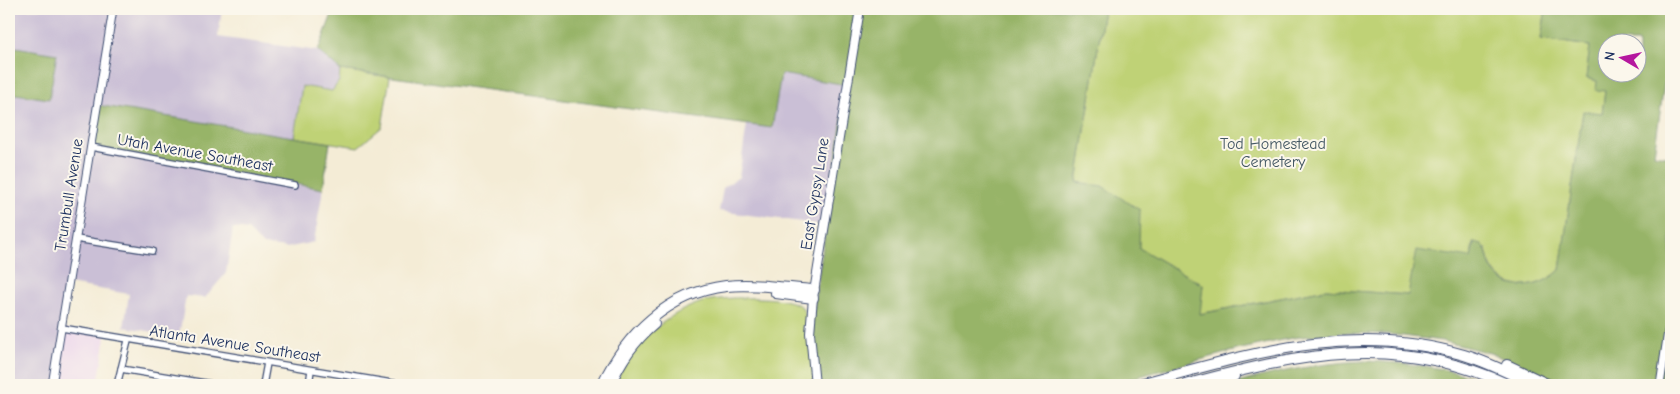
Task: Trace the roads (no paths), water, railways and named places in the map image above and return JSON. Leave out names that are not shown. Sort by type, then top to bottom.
[{"type":"highway","points":[[602,385],[617,356],[639,328],[658,312],[681,299],[704,290],[727,286],[813,294]]},
{"type":"highway","points":[[610,385],[635,342],[664,317],[695,300],[712,294],[747,291],[813,294]]},
{"type":"highway","points":[[1136,385],[1265,351],[1343,340],[1416,344],[1457,353],[1489,364],[1534,385]]},
{"type":"highway","points":[[1184,385],[1254,367],[1320,354],[1387,354],[1445,363],[1509,385]]},
{"type":"highway","points":[[1489,364],[1498,362],[1507,365],[1549,385]]},
{"type":"highway","points":[[1212,385],[1254,367]]},
{"type":"main road","name":"East Gypsy Lane","points":[[815,385],[810,332],[813,294],[860,9]]},
{"type":"street","name":"Trumbull Avenue","points":[[52,385],[113,9]]},
{"type":"street","name":"Utah Avenue Southeast","points":[[91,147],[295,185]]},
{"type":"street","points":[[76,239],[152,251]]},
{"type":"street","points":[[1660,385],[1671,311]]},
{"type":"street","name":"Atlanta Avenue Southeast","points":[[62,328],[311,370],[364,382],[404,385]]},
{"type":"street","points":[[118,385],[128,340]]},
{"type":"street","points":[[263,385],[267,363]]},
{"type":"street","points":[[121,368],[217,385]]},
{"type":"street","points":[[308,385],[311,370]]},
{"type":"park label","name":"Tod Homestead Cemetery","points":[[1273,153]]}]
